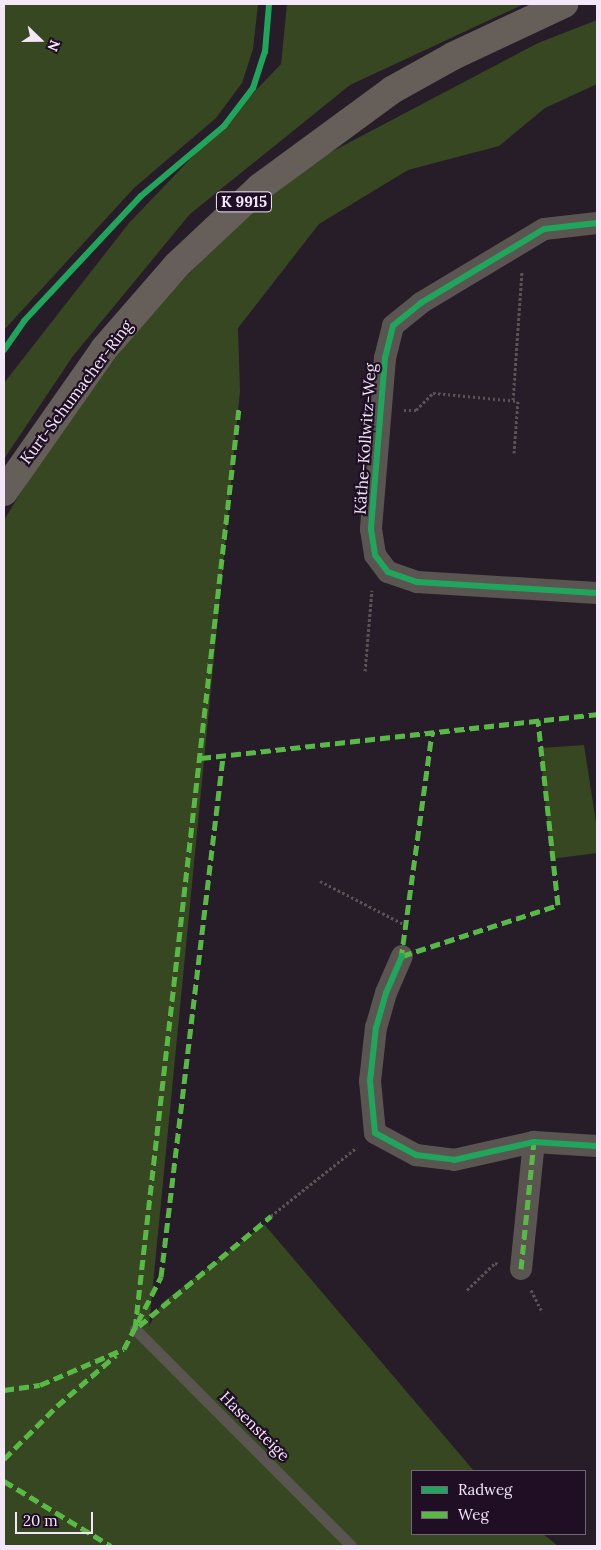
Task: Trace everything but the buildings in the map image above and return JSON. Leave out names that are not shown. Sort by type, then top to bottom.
[{"type":"main road","name":"Kurt-Schumacher-Ring","points":[[4,492],[104,349],[177,265],[260,187],[392,90],[453,56],[564,4]]},
{"type":"street","name":"Käthe-Kollwitz-Weg","points":[[375,555],[372,529],[380,411],[385,358],[393,326],[421,303],[544,229],[597,223]]},
{"type":"street","points":[[375,555],[388,572],[417,582],[597,593]]},
{"type":"street","points":[[402,956],[386,993],[376,1027],[370,1081],[375,1133],[416,1155],[454,1160],[534,1142],[597,1146]]},
{"type":"street","points":[[521,1269],[534,1142]]},
{"type":"lane","name":"Hasensteige","points":[[135,1329],[351,1546]]},
{"type":"path","points":[[513,400],[524,241]]},
{"type":"path","points":[[380,411],[416,410],[433,394],[518,401],[514,453]]},
{"type":"path","points":[[365,671],[375,555]]},
{"type":"path","points":[[320,881],[407,926]]},
{"type":"path","points":[[271,1216],[375,1133]]},
{"type":"path","points":[[467,1290],[495,1263],[521,1269]]},
{"type":"green space","points":[[4,4],[258,4],[253,49],[242,83],[216,118],[134,188],[4,330]]},
{"type":"green space","points":[[287,4],[524,4],[350,85],[190,214],[73,356],[4,459],[4,383],[129,223],[281,64]]},
{"type":"green space","points":[[597,20],[597,84],[545,108],[499,146],[408,170],[319,224],[238,328],[240,391],[149,1326],[162,1303],[264,1224],[473,1470],[411,1470],[411,1535],[544,1535],[558,1546],[4,1546],[4,520],[52,442],[140,325],[242,218],[314,161],[538,43]]},
{"type":"green space","points":[[584,745],[597,829],[597,853],[551,859],[540,748]]},
{"type":"marked path","points":[[135,1329],[239,407]]},
{"type":"marked path","points":[[201,758],[597,714]]},
{"type":"marked path","points":[[402,956],[558,905],[538,720]]},
{"type":"marked path","points":[[401,959],[432,733]]},
{"type":"marked path","points":[[4,1390],[40,1385],[124,1349],[161,1277],[223,757]]},
{"type":"marked path","points":[[521,1269],[534,1142]]},
{"type":"marked path","points":[[139,1326],[271,1216]]},
{"type":"marked path","points":[[4,1459],[57,1406],[116,1355]]},
{"type":"marked path","points":[[4,1481],[111,1546]]},
{"type":"cycle path","points":[[4,350],[24,321],[141,196],[224,126],[253,88],[265,52],[269,4]]},
{"type":"cycle path","points":[[597,223],[544,229],[421,303],[393,326],[385,358],[371,529],[375,555],[388,572],[417,582],[597,593]]},
{"type":"cycle path","points":[[402,956],[386,993],[376,1027],[370,1081],[375,1133],[416,1155],[454,1160],[534,1142],[597,1146]]}]
